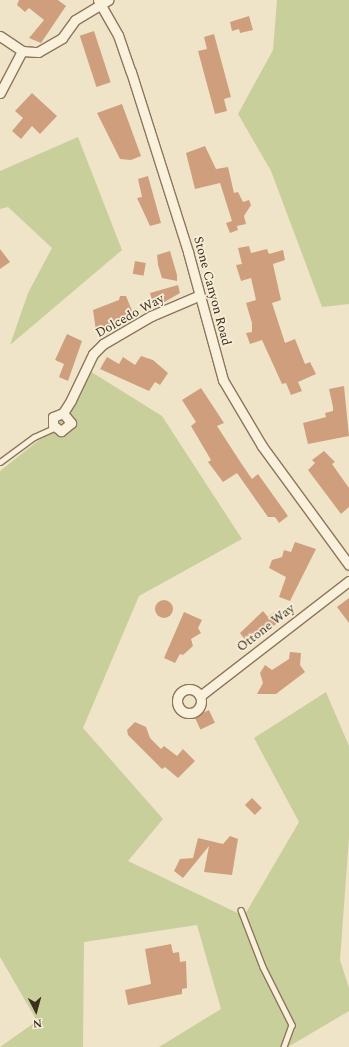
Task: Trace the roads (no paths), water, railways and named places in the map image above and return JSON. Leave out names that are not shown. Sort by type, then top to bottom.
[{"type":"street","points":[[0,36],[22,51],[38,52],[62,38],[75,20],[102,1]]},
{"type":"street","name":"Stone Canyon Road","points":[[102,1],[118,35],[131,72],[223,380],[262,446],[349,564]]},
{"type":"street","points":[[0,93],[22,51]]},
{"type":"street","name":"Dolcedo Way","points":[[54,428],[54,417],[63,413],[93,354],[103,344],[151,316],[198,296]]},
{"type":"street","points":[[54,428],[64,431],[70,426],[70,418],[63,413]]},
{"type":"street","name":"Ottone Way","points":[[200,696],[349,581]]},
{"type":"lane","points":[[0,462],[34,437],[54,428]]},
{"type":"lane","points":[[241,910],[263,968],[292,1025],[284,1047]]}]
